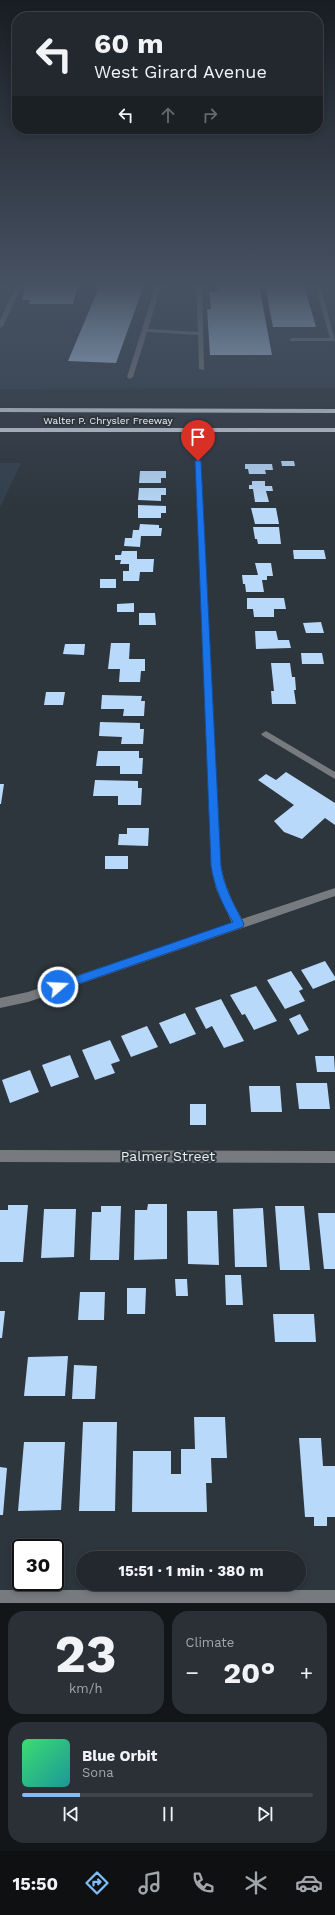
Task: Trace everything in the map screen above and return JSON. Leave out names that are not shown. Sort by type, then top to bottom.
[{"type":"highway","name":"Walter P. Chrysler Freeway","points":[[0,410],[335,411]]},
{"type":"highway","name":"Walter P. Chrysler Freeway","points":[[0,430],[335,430]]},
{"type":"street","points":[[130,377],[135,360]]},
{"type":"street","points":[[202,360],[202,369]]},
{"type":"street","points":[[198,461],[216,866],[218,879],[227,902],[239,924]]},
{"type":"street","points":[[266,734],[335,776]]},
{"type":"street","points":[[0,1003],[28,997],[335,892]]},
{"type":"street","name":"Palmer Street","points":[[0,1156],[335,1157]]},
{"type":"street","points":[[0,1599],[335,1599]]},
{"type":"shaded area","points":[[0,360],[335,360],[335,388],[0,389]]},
{"type":"shaded area","points":[[0,463],[21,463],[0,508]]},
{"type":"building","points":[[69,360],[117,360],[116,363],[68,361]]},
{"type":"building","points":[[281,461],[294,461],[295,466],[282,466]]},
{"type":"building","points":[[245,464],[272,464],[273,470],[265,470],[266,474],[249,474],[248,469],[245,469]]},
{"type":"building","points":[[140,471],[166,471],[166,478],[161,478],[161,483],[139,483]]},
{"type":"building","points":[[252,481],[265,481],[265,486],[272,486],[273,491],[266,491],[269,502],[255,502],[253,489],[249,489],[249,485],[252,485]]},
{"type":"building","points":[[139,488],[166,488],[166,495],[161,495],[161,501],[138,500]]},
{"type":"building","points":[[138,505],[166,506],[166,513],[161,513],[161,518],[138,518]]},
{"type":"building","points":[[251,508],[276,508],[279,524],[255,524]]},
{"type":"building","points":[[140,524],[159,525],[159,528],[162,528],[161,536],[141,536],[140,547],[124,546],[125,538],[132,538],[133,530],[139,530]]},
{"type":"building","points":[[253,527],[279,527],[281,544],[258,544],[257,539],[255,539]]},
{"type":"building","points":[[293,550],[324,550],[326,559],[294,559]]},
{"type":"building","points":[[122,551],[137,551],[137,559],[154,559],[153,572],[140,572],[139,581],[123,581],[123,571],[129,571],[129,564],[120,564],[121,560],[115,560],[115,555],[121,555]]},
{"type":"building","points":[[255,563],[271,563],[273,576],[267,576],[267,580],[262,580],[264,592],[246,592],[242,575],[258,575]]},
{"type":"building","points":[[100,579],[116,579],[116,588],[100,588]]},
{"type":"building","points":[[247,598],[284,598],[286,609],[274,609],[274,617],[254,617],[253,609],[247,609]]},
{"type":"building","points":[[134,603],[134,612],[117,612],[117,604]]},
{"type":"building","points":[[139,613],[155,613],[156,625],[139,625]]},
{"type":"building","points":[[321,622],[324,633],[306,633],[303,623]]},
{"type":"building","points":[[255,631],[276,631],[278,640],[289,640],[291,648],[256,649]]},
{"type":"building","points":[[111,643],[130,643],[129,659],[145,659],[145,671],[141,671],[140,682],[119,682],[120,669],[108,669]]},
{"type":"building","points":[[65,644],[85,644],[84,655],[63,654]]},
{"type":"building","points":[[301,653],[322,653],[324,664],[302,664]]},
{"type":"building","points":[[271,663],[290,663],[292,677],[295,677],[296,690],[294,690],[296,704],[272,704],[271,691],[274,691]]},
{"type":"building","points":[[46,692],[65,692],[63,705],[44,705]]},
{"type":"building","points":[[102,695],[142,696],[141,701],[145,701],[144,716],[123,716],[124,709],[101,709]]},
{"type":"building","points":[[100,722],[140,723],[140,729],[144,729],[143,744],[121,744],[122,737],[99,736]]},
{"type":"building","points":[[98,751],[139,751],[139,758],[143,758],[142,774],[120,774],[120,766],[96,766]]},
{"type":"building","points":[[286,772],[335,803],[335,825],[325,818],[302,839],[284,832],[274,821],[294,805],[258,780],[266,774],[276,780]]},
{"type":"building","points":[[95,780],[138,781],[138,788],[142,788],[141,805],[118,805],[118,796],[93,796]]},
{"type":"building","points":[[0,784],[4,784],[1,804],[0,804]]},
{"type":"building","points":[[127,828],[149,828],[148,846],[118,845],[119,834],[127,834]]},
{"type":"building","points":[[105,856],[128,856],[128,869],[105,869]]},
{"type":"building","points":[[325,961],[335,977],[335,980],[313,989],[301,970]]},
{"type":"building","points":[[291,971],[303,989],[299,991],[305,1001],[285,1009],[267,980]]},
{"type":"building","points":[[256,986],[277,1021],[254,1030],[245,1014],[242,1015],[230,995]]},
{"type":"building","points":[[221,999],[244,1041],[224,1048],[212,1026],[206,1029],[195,1008]]},
{"type":"building","points":[[185,1013],[196,1034],[170,1044],[159,1023]]},
{"type":"building","points":[[300,1014],[309,1030],[298,1035],[289,1019]]},
{"type":"building","points":[[147,1026],[158,1047],[131,1057],[121,1036]]},
{"type":"building","points":[[110,1040],[120,1061],[111,1064],[115,1073],[95,1080],[82,1050]]},
{"type":"building","points":[[70,1055],[79,1077],[51,1087],[42,1065]]},
{"type":"building","points":[[315,1056],[334,1056],[335,1072],[317,1072]]},
{"type":"building","points":[[30,1070],[39,1092],[10,1103],[2,1080]]},
{"type":"building","points":[[296,1083],[327,1083],[330,1109],[299,1109]]},
{"type":"building","points":[[249,1086],[280,1086],[282,1112],[251,1112]]},
{"type":"building","points":[[190,1104],[206,1104],[206,1125],[190,1125]]},
{"type":"building","points":[[148,1204],[167,1204],[167,1259],[134,1260],[135,1210],[147,1210]]},
{"type":"building","points":[[8,1205],[28,1205],[23,1262],[0,1262],[0,1210],[8,1210]]},
{"type":"building","points":[[101,1206],[121,1206],[119,1260],[90,1260],[92,1212],[101,1212]]},
{"type":"building","points":[[275,1206],[304,1206],[310,1270],[280,1270]]},
{"type":"building","points":[[263,1208],[267,1267],[235,1267],[233,1209]]},
{"type":"building","points":[[44,1209],[76,1209],[74,1257],[41,1258]]},
{"type":"building","points":[[187,1211],[217,1211],[219,1265],[188,1264]]},
{"type":"building","points":[[318,1213],[335,1213],[335,1269],[324,1269]]},
{"type":"building","points":[[225,1275],[241,1275],[243,1305],[226,1305]]},
{"type":"building","points":[[175,1279],[187,1279],[188,1296],[176,1296]]},
{"type":"building","points":[[127,1288],[146,1288],[145,1314],[127,1314]]},
{"type":"building","points":[[80,1292],[105,1292],[104,1320],[78,1320]]},
{"type":"building","points":[[0,1311],[5,1311],[2,1338],[0,1338]]},
{"type":"building","points":[[273,1314],[314,1314],[316,1342],[275,1342]]},
{"type":"building","points":[[68,1356],[65,1396],[24,1396],[28,1357]]},
{"type":"building","points":[[74,1365],[97,1366],[95,1399],[72,1399]]},
{"type":"building","points":[[194,1417],[225,1417],[227,1458],[211,1458],[212,1483],[206,1483],[207,1512],[132,1512],[133,1451],[171,1451],[171,1474],[181,1474],[181,1449],[195,1449]]},
{"type":"building","points":[[83,1422],[117,1422],[115,1511],[79,1511]]},
{"type":"building","points":[[299,1438],[321,1438],[323,1466],[335,1466],[335,1517],[327,1517],[327,1526],[314,1526],[314,1517],[305,1517]]},
{"type":"building","points":[[24,1442],[65,1442],[61,1510],[18,1511]]},
{"type":"building","points":[[0,1467],[7,1468],[3,1515],[0,1515]]},
{"type":"route","points":[[58,987],[239,924],[227,902],[218,879],[216,866],[198,461]]}]
